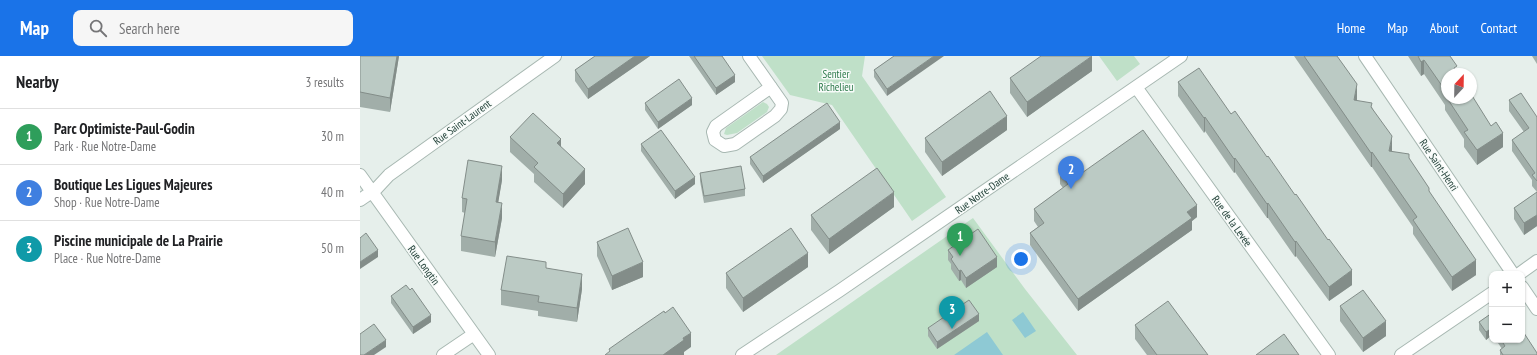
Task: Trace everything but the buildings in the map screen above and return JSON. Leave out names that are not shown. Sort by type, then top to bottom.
[{"type":"street","name":"Rue Saint-Laurent","points":[[360,200],[372,192],[389,175],[554,56]]},
{"type":"street","points":[[749,56],[771,87],[782,104],[779,112],[734,144],[724,146],[715,140],[713,132],[716,126],[771,87]]},
{"type":"street","name":"Rue Notre-Dame","points":[[742,355],[839,291],[1182,56]]},
{"type":"street","name":"Rue Saint-Henri","points":[[1365,56],[1512,271]]},
{"type":"street","name":"Rue de la Levée","points":[[1136,87],[1329,355]]},
{"type":"street","name":"Rue Longtin","points":[[360,175],[489,355]]},
{"type":"street","points":[[1523,271],[1537,261]]},
{"type":"street","points":[[1525,291],[1537,309]]},
{"type":"street","points":[[1401,355],[1489,295]]},
{"type":"street","points":[[443,355],[474,334]]},
{"type":"green space","name":"Sentier Richelieu","points":[[762,56],[865,56],[862,76],[946,197],[912,221],[832,105],[790,95]]},
{"type":"green space","points":[[1099,56],[1134,56],[1140,64],[1117,81]]},
{"type":"green space","points":[[763,102],[769,107],[767,112],[737,133],[727,135],[724,134],[726,128]]},
{"type":"green space","points":[[973,218],[1025,289],[1077,355],[776,355]]},
{"type":"water","points":[[1023,312],[1036,331],[1025,338],[1012,320]]},
{"type":"water","points":[[987,332],[1003,355],[954,355]]},
{"type":"place","name":"Boutique Les Ligues Majeures","points":[[1071,189]]},
{"type":"place","name":"Parc Optimiste-Paul-Godin","points":[[960,256]]},
{"type":"place","name":"Piscine municipale de La Prairie","points":[[952,329]]}]
